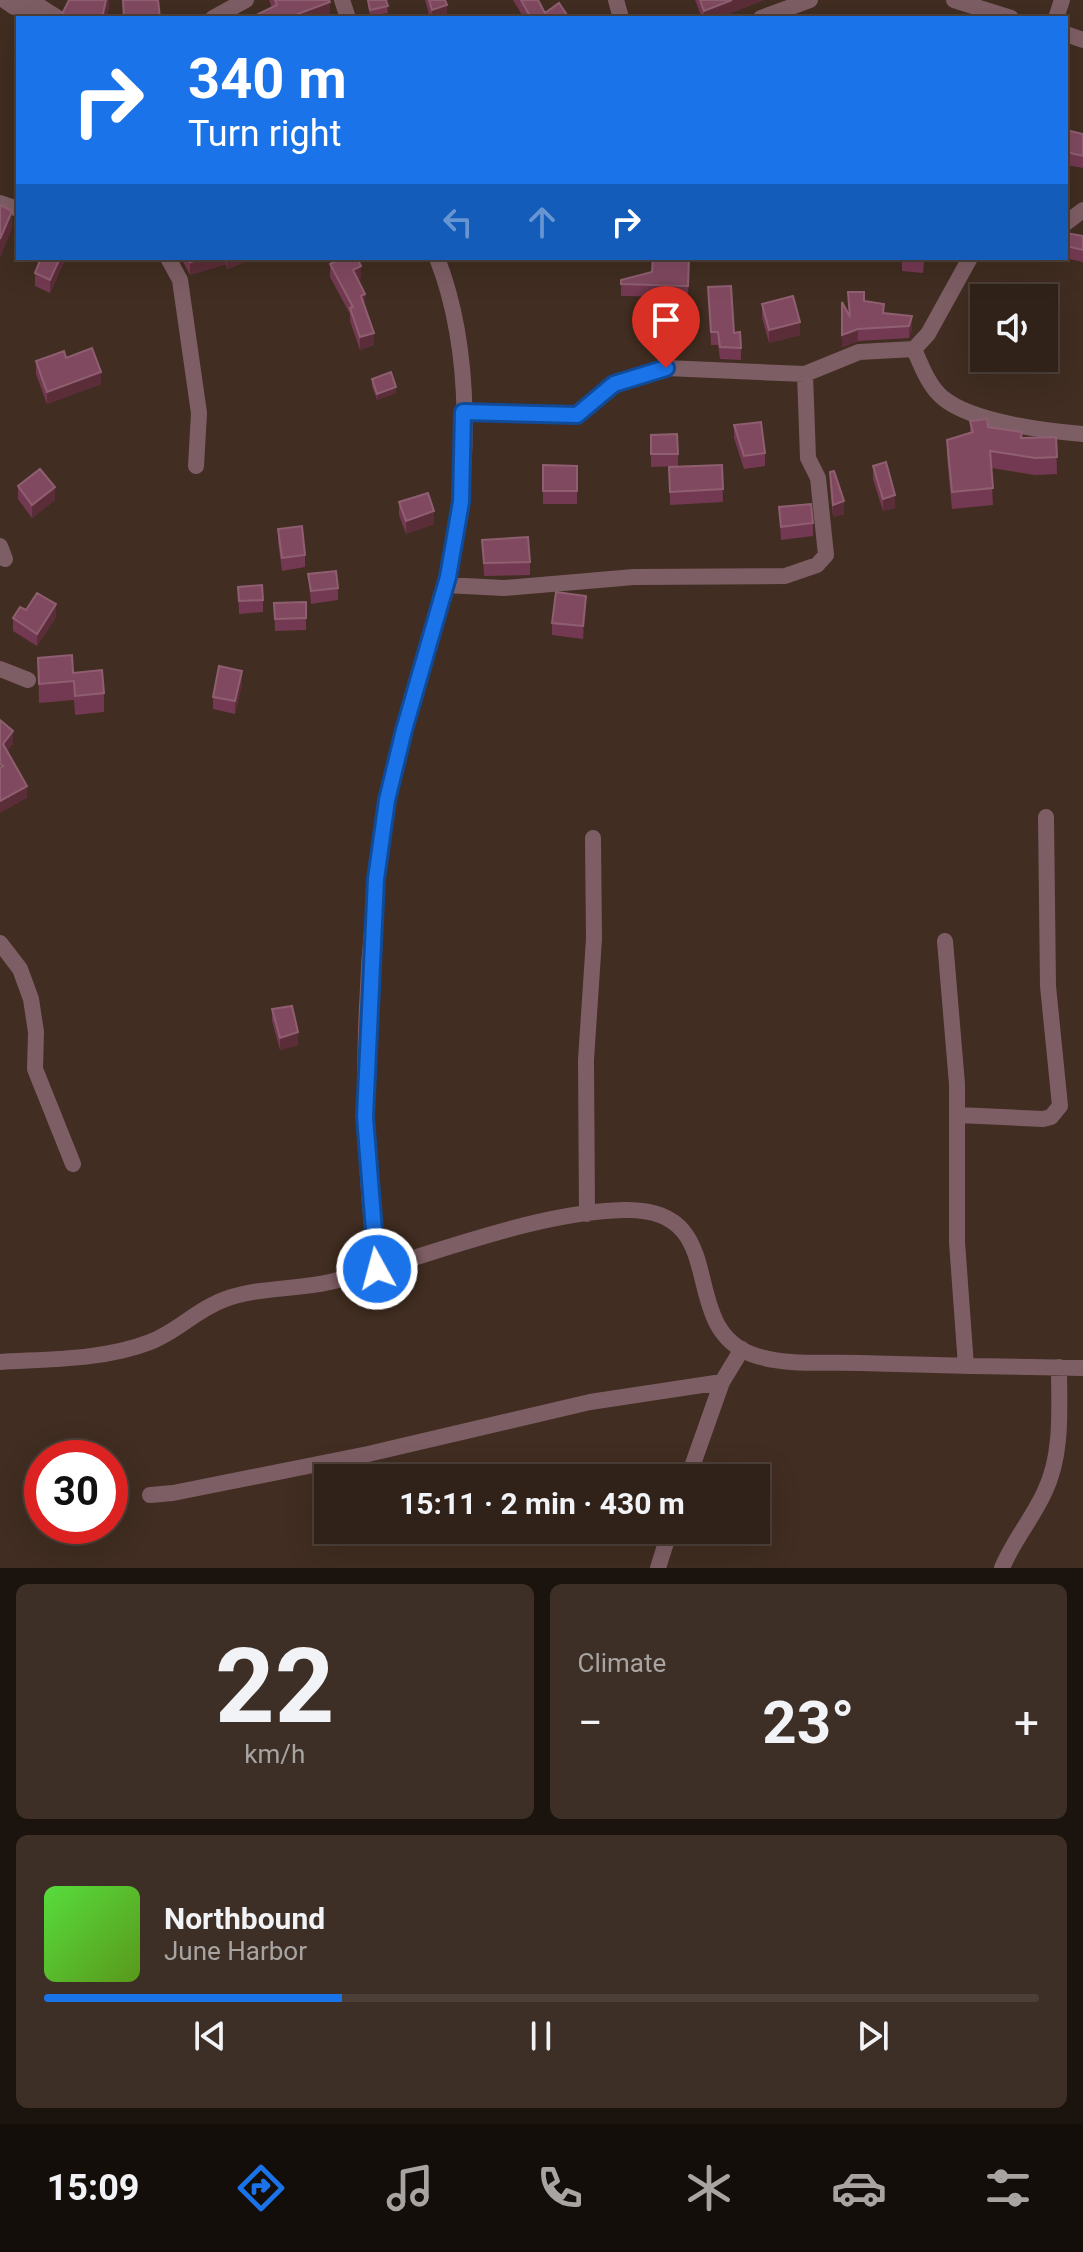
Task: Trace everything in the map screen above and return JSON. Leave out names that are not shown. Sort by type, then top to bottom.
[{"type":"street","points":[[4,0],[14,7],[39,6],[55,16]]},
{"type":"street","points":[[217,16],[246,0]]},
{"type":"street","points":[[954,0],[1005,16]]},
{"type":"street","points":[[766,16],[801,2]]},
{"type":"street","points":[[169,260],[180,280],[199,413],[196,466]]},
{"type":"street","points":[[377,1269],[365,1117],[376,879],[387,800],[445,585],[461,502],[463,380],[454,318],[438,260]]},
{"type":"street","points":[[463,412],[577,415],[614,384],[666,368],[805,374],[859,352],[914,349],[928,334],[969,260]]},
{"type":"street","points":[[914,349],[935,389],[961,409],[981,416],[1083,434]]},
{"type":"street","points":[[445,585],[504,588],[634,577],[785,576],[817,565],[826,555],[818,478],[808,458],[805,374]]},
{"type":"street","points":[[0,669],[28,680]]},
{"type":"street","points":[[958,1115],[1043,1119],[1051,1117],[1060,1106],[1048,986],[1046,817]]},
{"type":"street","points":[[587,1214],[586,1060],[594,939],[593,838]]},
{"type":"street","points":[[945,941],[958,1115],[957,1242],[966,1366]]},
{"type":"street","points":[[0,943],[20,969],[31,999],[36,1032],[35,1069],[73,1164]]},
{"type":"street","points":[[0,1362],[119,1351],[150,1342],[224,1299],[287,1290],[377,1269],[560,1217],[624,1210],[654,1212],[673,1220],[694,1247],[711,1314],[723,1332],[742,1349],[770,1359],[1083,1368]]},
{"type":"street","points":[[693,1464],[722,1382],[742,1349]]},
{"type":"street","points":[[1002,1568],[1046,1490],[1055,1461],[1059,1430],[1059,1367]]},
{"type":"street","points":[[150,1495],[368,1454],[590,1402],[722,1382]]},
{"type":"street","points":[[658,1568],[666,1544]]},
{"type":"building","points":[[69,0],[106,0],[102,16],[62,14]]},
{"type":"building","points":[[123,0],[158,0],[160,16],[124,16]]},
{"type":"building","points":[[275,0],[330,2],[292,16],[254,16],[277,5]]},
{"type":"building","points":[[368,0],[386,0],[388,6],[370,10]]},
{"type":"building","points":[[429,0],[445,0],[447,5],[432,10]]},
{"type":"building","points":[[521,0],[538,0],[545,13],[559,3],[568,16],[530,16]]},
{"type":"building","points":[[700,0],[732,0],[704,11]]},
{"type":"building","points":[[1068,130],[1083,134],[1083,156],[1068,152]]},
{"type":"building","points":[[0,205],[12,211],[0,239]]},
{"type":"building","points":[[1068,233],[1083,236],[1083,250],[1068,246]]},
{"type":"building","points":[[40,260],[59,260],[50,280],[35,273]]},
{"type":"building","points":[[338,260],[358,260],[361,266],[353,270],[365,294],[361,296],[374,333],[360,337],[350,308],[353,307],[330,264]]},
{"type":"building","points":[[653,260],[689,260],[688,286],[621,284],[621,280],[652,272]]},
{"type":"building","points":[[731,286],[734,333],[740,332],[741,348],[720,347],[718,332],[711,332],[708,287]]},
{"type":"building","points":[[848,292],[864,292],[864,301],[884,304],[883,313],[912,316],[909,326],[858,329],[842,335],[842,302],[850,317]]},
{"type":"building","points":[[793,296],[800,322],[769,330],[762,304]]},
{"type":"building","points":[[92,348],[101,372],[47,392],[36,361],[64,351],[66,358]]},
{"type":"building","points":[[391,372],[396,387],[377,394],[372,379]]},
{"type":"building","points":[[987,419],[988,427],[1022,432],[1021,438],[1056,437],[1057,457],[1035,458],[990,451],[993,488],[952,492],[947,440],[973,432],[970,421]]},
{"type":"building","points":[[761,422],[765,453],[744,456],[734,425]]},
{"type":"building","points":[[677,434],[678,454],[651,454],[651,435]]},
{"type":"building","points":[[886,462],[895,495],[883,499],[873,466]]},
{"type":"building","points":[[543,465],[577,466],[577,491],[543,491]]},
{"type":"building","points":[[722,465],[723,489],[670,492],[669,467]]},
{"type":"building","points":[[40,469],[55,487],[32,505],[18,486]]},
{"type":"building","points":[[834,471],[844,501],[833,505],[830,472]]},
{"type":"building","points":[[428,493],[434,511],[406,521],[399,502]]},
{"type":"building","points":[[811,504],[813,523],[781,527],[779,507]]},
{"type":"building","points":[[302,526],[305,555],[282,558],[278,529]]},
{"type":"building","points":[[528,537],[530,562],[484,563],[482,540]]},
{"type":"building","points":[[336,571],[338,588],[311,591],[308,574]]},
{"type":"building","points":[[262,585],[263,600],[239,601],[238,587]]},
{"type":"building","points":[[556,592],[586,596],[583,626],[552,623]]},
{"type":"building","points":[[37,593],[56,604],[37,634],[13,618],[20,607],[26,610]]},
{"type":"building","points":[[306,602],[306,618],[275,619],[274,603]]},
{"type":"building","points":[[72,655],[73,673],[102,670],[104,693],[75,696],[74,681],[39,684],[38,658]]},
{"type":"building","points":[[219,666],[242,671],[235,701],[213,697]]},
{"type":"building","points":[[0,720],[13,731],[3,744],[27,786],[0,801],[0,768],[3,766],[0,764]]},
{"type":"building","points":[[292,1006],[298,1032],[280,1038],[272,1009]]},
{"type":"route","points":[[377,1269],[365,1117],[376,879],[387,800],[448,577],[461,502],[463,412],[561,417],[577,415],[614,384],[647,371],[666,368]]}]
